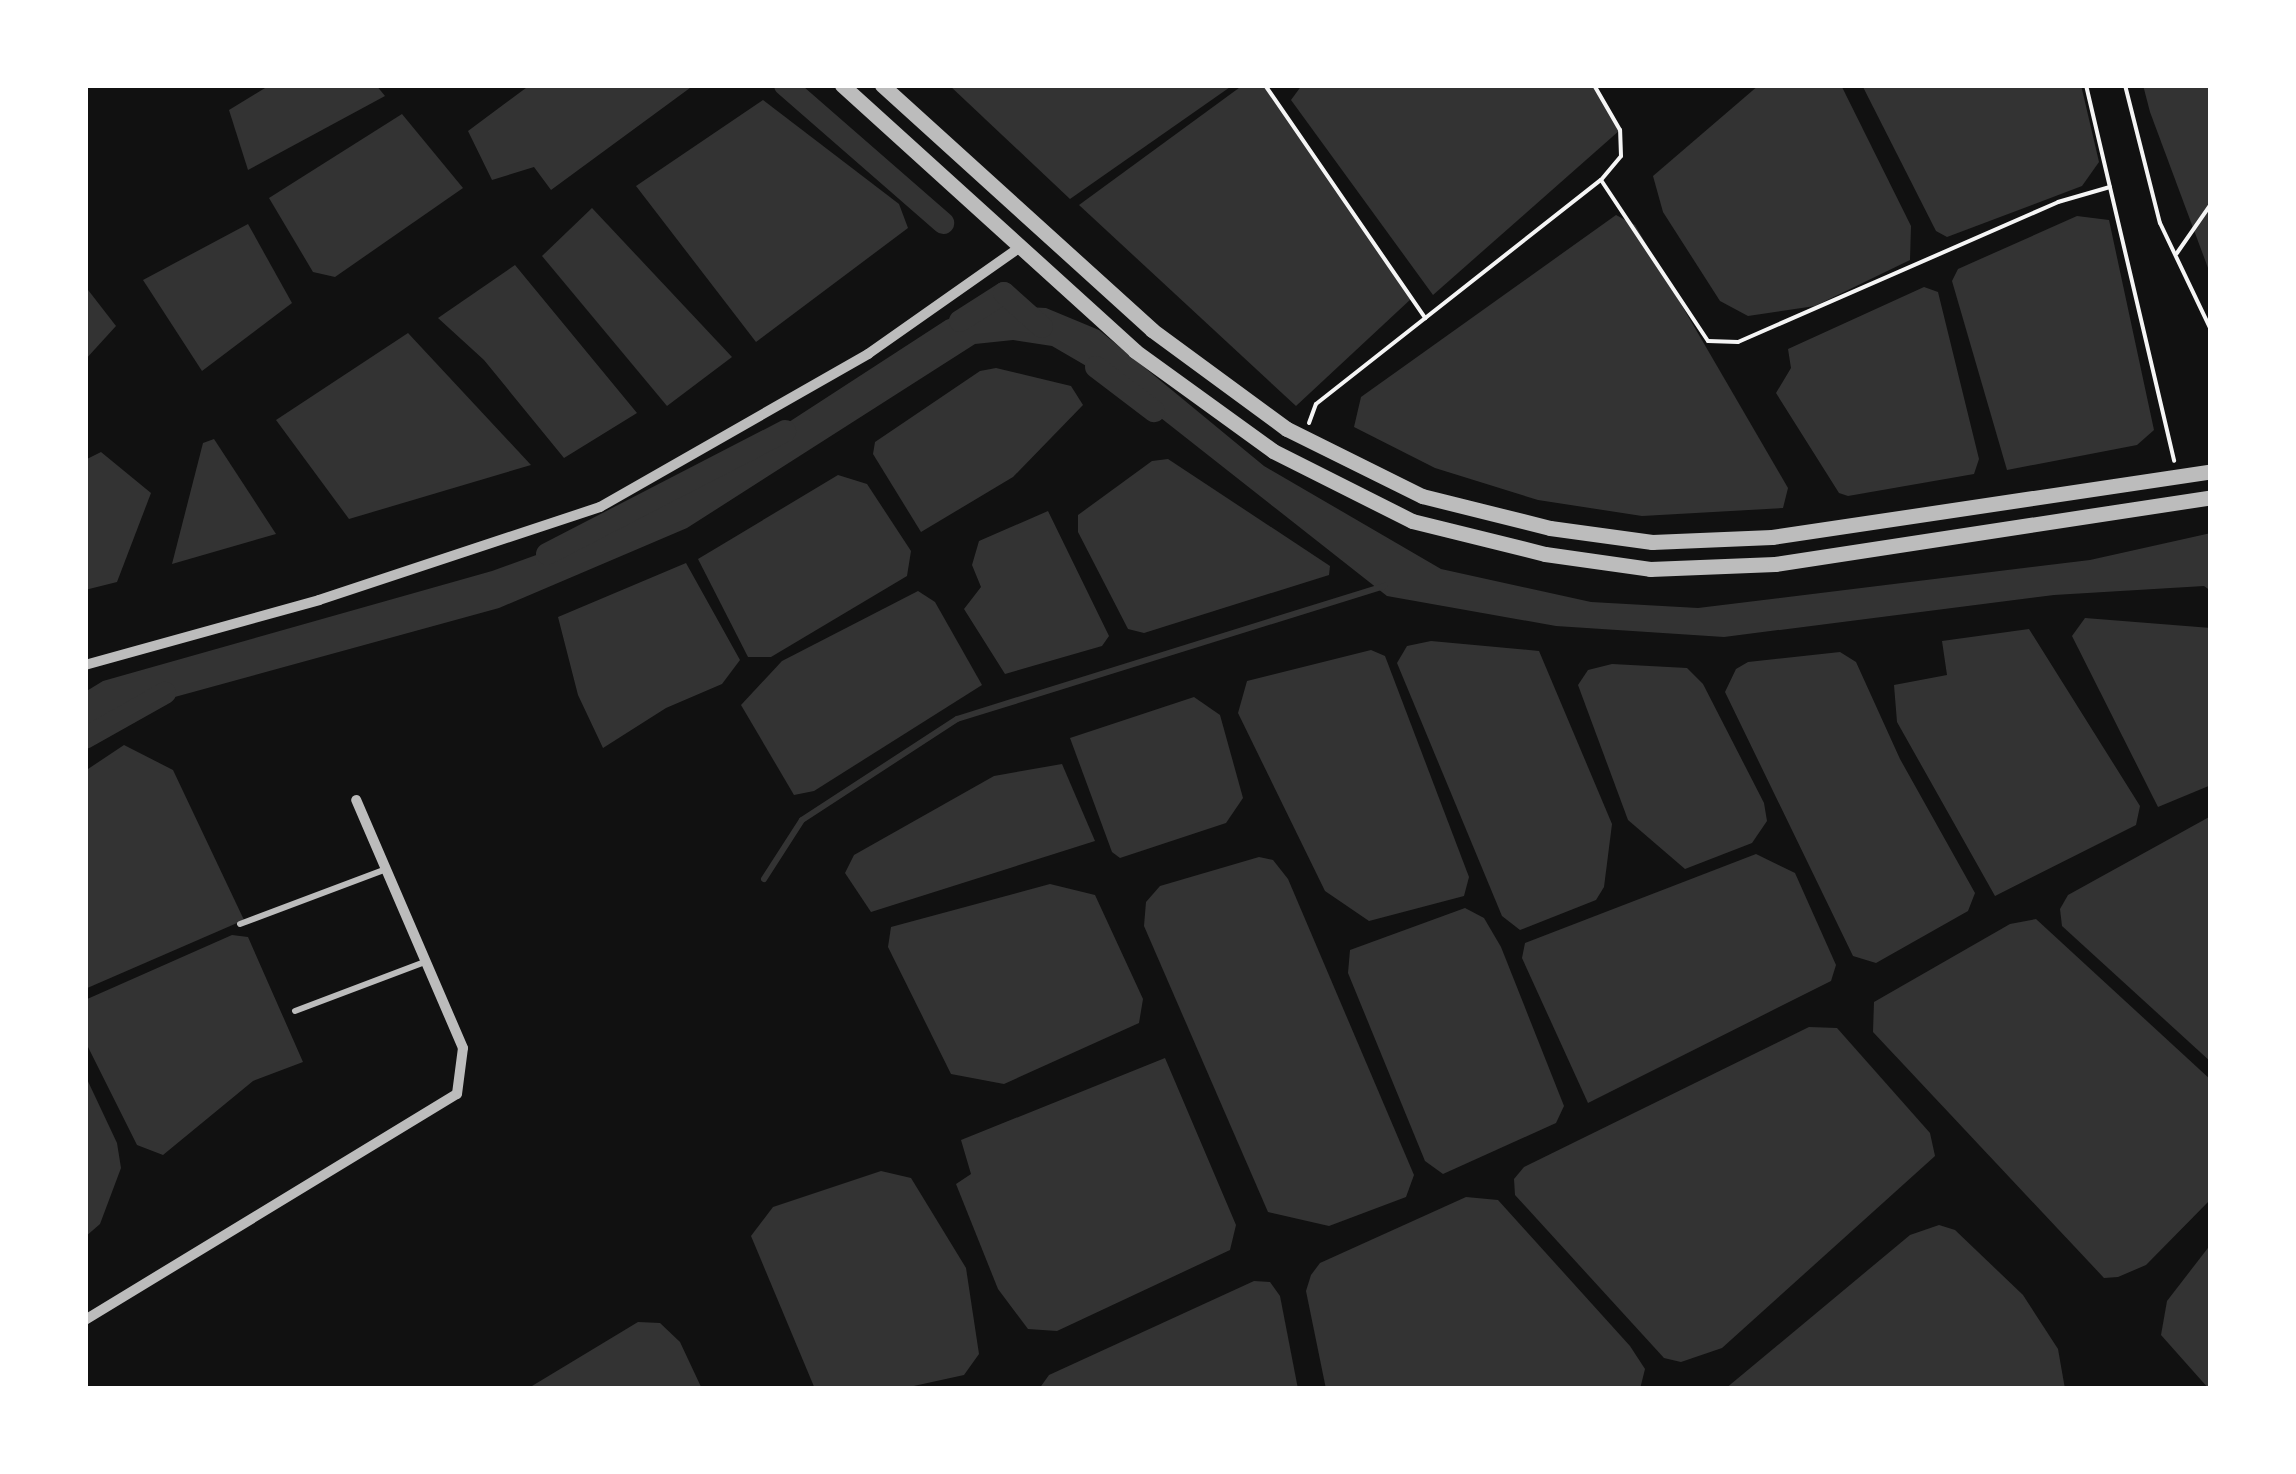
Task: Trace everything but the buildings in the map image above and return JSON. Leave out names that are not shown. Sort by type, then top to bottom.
[{"type":"street","points":[[842,85],[1135,350],[1273,451],[1412,521],[1545,554],[1650,569],[1775,564],[2211,497]]},
{"type":"street","points":[[882,85],[1152,330],[1304,437],[1422,496],[1550,528],[1652,542],[1772,537],[2211,471]]},
{"type":"street","points":[[85,665],[320,600],[600,507],[868,354],[1020,246]]},
{"type":"street","points":[[85,1320],[457,1094],[463,1048],[356,800]]},
{"type":"lane","points":[[240,924],[388,869]]},
{"type":"lane","points":[[295,1011],[426,962]]},
{"type":"path","points":[[1265,85],[1426,318]]},
{"type":"path","points":[[1304,437],[1316,404],[1600,180],[1621,156],[1620,130],[1594,85]]},
{"type":"path","points":[[2086,85],[2178,476]]},
{"type":"path","points":[[2125,85],[2160,223],[2211,330]]},
{"type":"path","points":[[1600,180],[1708,341],[1738,342],[2058,202],[2110,187]]},
{"type":"path","points":[[2177,253],[2211,204]]},
{"type":"shaded area","points":[[270,85],[376,85],[385,96],[248,170],[229,110]]},
{"type":"shaded area","points":[[530,85],[694,85],[551,190],[534,167],[492,180],[468,131]]},
{"type":"shaded area","points":[[949,85],[1233,85],[1070,199]]},
{"type":"shaded area","points":[[1243,85],[1265,85],[1412,298],[1296,406],[1079,205]]},
{"type":"shaded area","points":[[1302,85],[1594,85],[1620,130],[1433,295],[1291,100]]},
{"type":"shaded area","points":[[1759,85],[1841,85],[1911,226],[1910,260],[1815,306],[1748,316],[1720,301],[1663,212],[1653,176]]},
{"type":"shaded area","points":[[1862,85],[2081,85],[2099,162],[2082,186],[1947,237],[1936,231]]},
{"type":"shaded area","points":[[2143,85],[2211,85],[2211,276],[2150,112]]},
{"type":"shaded area","points":[[763,100],[899,204],[908,228],[756,342],[636,186]]},
{"type":"shaded area","points":[[402,114],[463,188],[335,277],[313,272],[269,198]]},
{"type":"shaded area","points":[[592,208],[732,357],[667,406],[542,256]]},
{"type":"shaded area","points":[[1616,215],[1635,225],[1788,488],[1783,508],[1642,516],[1538,500],[1435,468],[1354,427],[1361,397]]},
{"type":"shaded area","points":[[2077,216],[2109,220],[2154,430],[2137,445],[2007,470],[1952,281],[1958,269]]},
{"type":"shaded area","points":[[248,224],[292,303],[202,371],[143,280]]},
{"type":"shaded area","points":[[515,265],[637,413],[564,458],[484,360],[438,318]]},
{"type":"shaded area","points":[[85,286],[116,326],[85,360]]},
{"type":"shaded area","points":[[1924,287],[1938,292],[1979,459],[1974,474],[1848,496],[1839,493],[1776,393],[1791,368],[1788,349]]},
{"type":"shaded area","points":[[987,305],[1046,308],[1099,330],[1264,466],[1441,569],[1591,602],[1698,608],[2090,560],[2211,533],[2211,591],[2204,586],[2054,595],[1724,637],[1556,626],[1387,596],[1119,385],[1052,346],[1013,340],[975,344],[687,528],[499,608],[109,715],[85,731],[85,692],[103,681],[492,571],[644,516],[946,320]]},
{"type":"shaded area","points":[[408,333],[531,465],[349,519],[276,420]]},
{"type":"shaded area","points":[[996,368],[1071,386],[1083,405],[1013,477],[921,532],[873,454],[875,442],[980,371]]},
{"type":"shaded area","points":[[214,439],[276,534],[172,564],[203,443]]},
{"type":"shaded area","points":[[101,452],[151,493],[117,582],[85,590],[85,460]]},
{"type":"shaded area","points":[[1168,459],[1330,566],[1329,575],[1144,633],[1128,629],[1078,532],[1078,515],[1152,461]]},
{"type":"shaded area","points":[[838,475],[867,484],[911,551],[907,576],[771,657],[748,657],[698,559]]},
{"type":"shaded area","points":[[1048,511],[1109,636],[1102,646],[1005,674],[964,609],[981,587],[972,565],[979,541]]},
{"type":"shaded area","points":[[686,563],[740,660],[722,684],[666,708],[603,748],[578,695],[558,617]]},
{"type":"shaded area","points":[[918,591],[935,602],[982,685],[814,791],[794,795],[741,705],[782,661]]},
{"type":"shaded area","points":[[2085,618],[2211,628],[2211,785],[2158,807],[2072,636]]},
{"type":"shaded area","points":[[2029,629],[2140,806],[2136,825],[1995,896],[1897,722],[1894,685],[1947,675],[1942,641]]},
{"type":"shaded area","points":[[1431,641],[1539,651],[1612,824],[1604,887],[1596,900],[1520,930],[1502,916],[1397,663],[1407,646]]},
{"type":"shaded area","points":[[1371,650],[1385,656],[1469,877],[1464,896],[1369,921],[1325,891],[1238,713],[1247,681]]},
{"type":"shaded area","points":[[1840,652],[1856,662],[1900,759],[1975,893],[1968,911],[1876,963],[1853,956],[1725,692],[1736,669],[1748,662]]},
{"type":"shaded area","points":[[1612,664],[1687,668],[1703,684],[1764,803],[1767,821],[1752,843],[1685,869],[1628,820],[1578,685],[1588,670]]},
{"type":"shaded area","points":[[1194,697],[1220,715],[1243,798],[1226,823],[1120,858],[1112,852],[1070,738]]},
{"type":"shaded area","points":[[124,745],[173,770],[244,920],[85,989],[85,771]]},
{"type":"shaded area","points":[[1062,764],[1095,841],[871,912],[845,873],[854,855],[994,776]]},
{"type":"shaded area","points":[[2211,816],[2211,1062],[2062,926],[2060,909],[2068,895]]},
{"type":"shaded area","points":[[1756,854],[1795,873],[1836,965],[1831,981],[1588,1103],[1522,958],[1525,943]]},
{"type":"shaded area","points":[[1259,857],[1273,860],[1288,879],[1414,1175],[1406,1197],[1329,1226],[1268,1212],[1144,926],[1146,902],[1160,886]]},
{"type":"shaded area","points":[[1050,884],[1095,895],[1143,999],[1139,1023],[1004,1084],[951,1074],[888,947],[891,927]]},
{"type":"shaded area","points":[[1465,908],[1484,918],[1501,947],[1564,1106],[1556,1123],[1443,1174],[1425,1161],[1348,973],[1350,950]]},
{"type":"shaded area","points":[[2036,919],[2211,1080],[2211,1199],[2146,1265],[2118,1277],[2104,1278],[1873,1032],[1874,1002],[2010,924]]},
{"type":"shaded area","points":[[232,935],[248,937],[303,1062],[253,1081],[163,1155],[137,1145],[85,1041],[85,1000]]},
{"type":"shaded area","points":[[1809,1027],[1837,1028],[1930,1133],[1935,1156],[1722,1348],[1681,1362],[1664,1358],[1515,1195],[1514,1179],[1524,1167]]},
{"type":"shaded area","points":[[1165,1058],[1236,1225],[1230,1250],[1057,1331],[1028,1329],[998,1289],[956,1184],[971,1174],[961,1140]]},
{"type":"shaded area","points":[[85,1075],[117,1143],[121,1168],[100,1224],[85,1237]]},
{"type":"shaded area","points":[[881,1171],[911,1178],[966,1268],[979,1354],[964,1375],[900,1389],[815,1389],[751,1236],[773,1207]]},
{"type":"shaded area","points":[[1466,1197],[1498,1200],[1630,1346],[1645,1369],[1640,1389],[1326,1389],[1306,1291],[1311,1275],[1320,1263]]},
{"type":"shaded area","points":[[1939,1225],[1955,1230],[2023,1295],[2058,1349],[2065,1389],[1725,1389],[1910,1235]]},
{"type":"shaded area","points":[[2211,1244],[2209,1389],[2161,1335],[2167,1301]]},
{"type":"shaded area","points":[[1254,1281],[1270,1282],[1280,1296],[1298,1389],[1039,1389],[1049,1375]]},
{"type":"shaded area","points":[[638,1322],[660,1323],[680,1342],[702,1389],[527,1389]]},
{"type":"waterway","points":[[785,85],[943,223]]},
{"type":"waterway","points":[[960,321],[1004,293],[1042,327]]},
{"type":"waterway","points":[[1096,367],[1154,411]]},
{"type":"waterway","points":[[547,554],[785,431]]},
{"type":"waterway","points":[[764,879],[802,820],[957,719],[1385,586]]},
{"type":"waterway","points":[[85,738],[165,693]]}]
